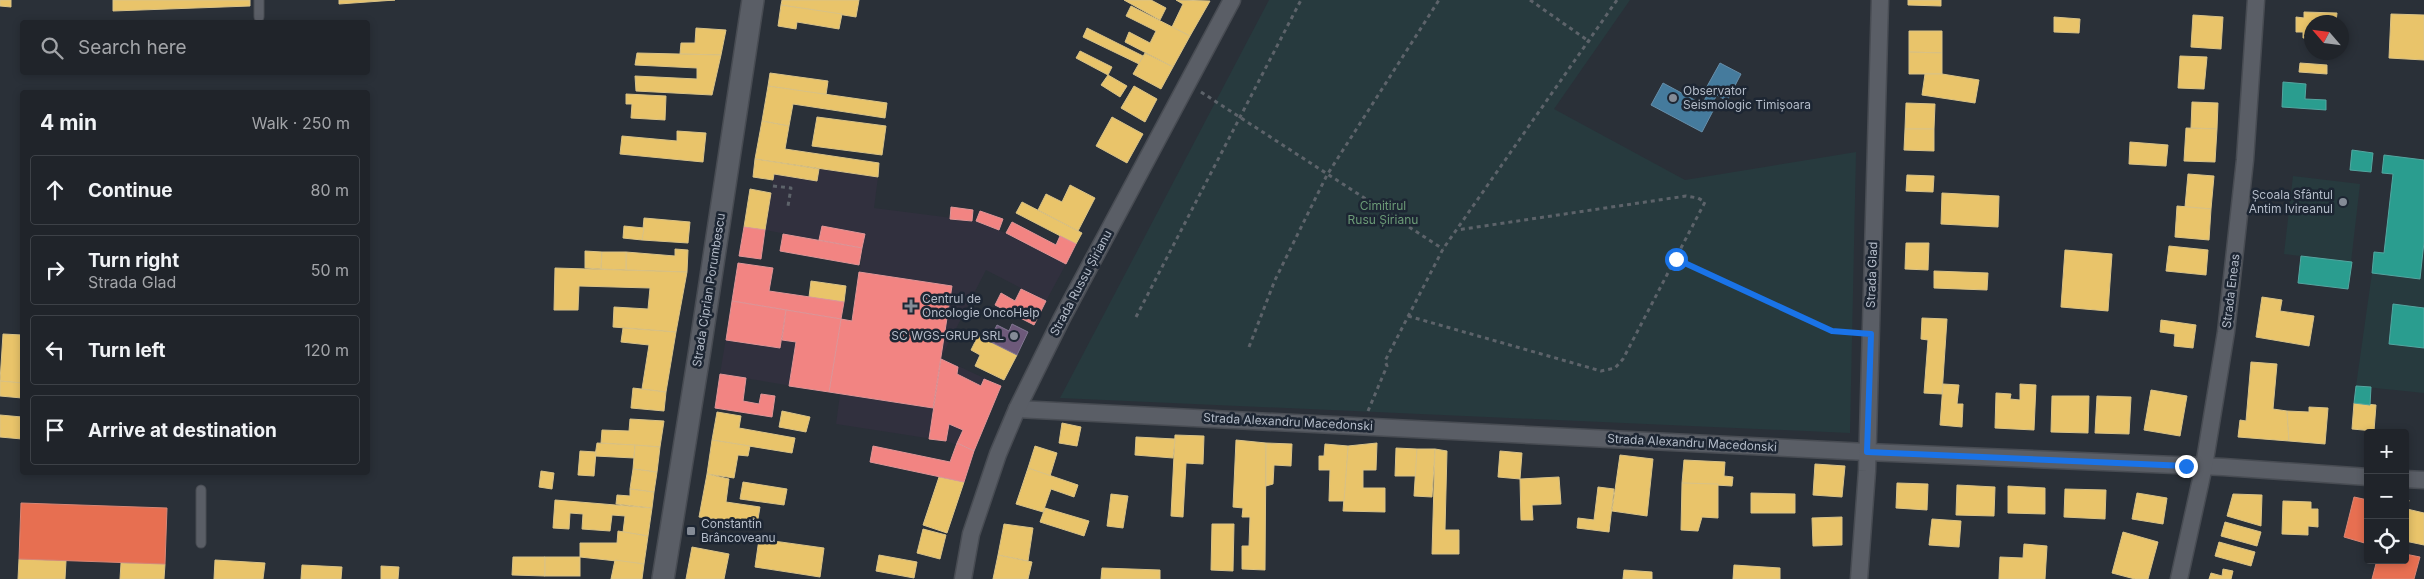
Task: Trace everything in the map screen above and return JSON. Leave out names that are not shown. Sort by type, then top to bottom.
[{"type":"street","name":"Strada Ciprian Porumbescu","points":[[663,579],[753,0]]},
{"type":"street","name":"Strada Russu Șirianu","points":[[963,579],[971,534],[998,454],[1017,409],[1062,318],[1232,0]]},
{"type":"street","name":"Strada Glad","points":[[1859,579],[1867,452],[1880,0]]},
{"type":"street","name":"Strada Eneas","points":[[2179,579],[2204,466],[2226,332],[2243,179],[2256,0]]},
{"type":"street","name":"Strada Alexandru Macedonski","points":[[1017,409],[1867,452],[2204,466],[2364,477]]},
{"type":"street","points":[[2409,479],[2424,480]]},
{"type":"lane","points":[[259,0],[259,17]]},
{"type":"lane","points":[[201,490],[201,544]]},
{"type":"path","points":[[1136,317],[1300,0]]},
{"type":"path","points":[[1249,347],[1275,280],[1327,175],[1438,0]]},
{"type":"path","points":[[1530,0],[1590,42]]},
{"type":"path","points":[[1365,426],[1368,412],[1387,366],[1385,361],[1443,249],[1618,0]]},
{"type":"path","points":[[1188,83],[1443,249]]},
{"type":"path","points":[[772,186],[791,188],[788,206]]},
{"type":"path","points":[[1408,316],[1601,371],[1615,368],[1623,359],[1705,202],[1698,198],[1686,196],[1456,230]]},
{"type":"path","points":[[1676,259],[1832,331],[1871,334]]},
{"type":"shaded area","name":"Centrul de Oncologie OncoHelp","points":[[819,169],[878,177],[874,208],[976,221],[999,230],[1066,264],[1046,301],[986,270],[941,358],[1001,386],[974,451],[946,441],[836,424],[840,394],[720,374],[732,301],[852,321],[865,234],[822,226],[819,240],[765,230],[774,174],[817,181]]},
{"type":"green space","name":"Cimitirul Rusu Șirianu","points":[[1269,0],[1630,0],[1554,109],[1685,180],[1856,152],[1850,433],[1060,398]]},
{"type":"green space","points":[[2293,176],[2360,184],[2351,262],[2284,254]]},
{"type":"green space","points":[[2424,242],[2424,393],[2356,386],[2372,273],[2420,279]]},
{"type":"building: Homes","points":[[0,0],[11,0],[11,7],[0,6]]},
{"type":"building: Homes","points":[[113,0],[250,0],[250,6],[113,11]]},
{"type":"building: Homes","points":[[339,0],[395,0],[339,4]]},
{"type":"building: Homes","points":[[782,0],[859,0],[856,17],[781,5]]},
{"type":"building: Homes","points":[[1124,0],[1151,0],[1166,8],[1160,20]]},
{"type":"building: Homes","points":[[1176,0],[1210,1],[1190,36],[1172,27],[1183,4]]},
{"type":"building: Homes","points":[[1908,0],[1941,0],[1941,6],[1908,5]]},
{"type":"building: Homes","points":[[781,5],[842,14],[839,29],[797,22],[796,29],[778,26]]},
{"type":"building: Homes","points":[[1131,6],[1190,36],[1173,67],[1125,42],[1129,32],[1150,43],[1156,31],[1126,16]]},
{"type":"building: Homes","points":[[2304,12],[2337,13],[2337,15],[2304,15]]},
{"type":"building: Homes","points":[[2391,14],[2424,15],[2424,60],[2389,58]]},
{"type":"building: Homes","points":[[2193,15],[2223,17],[2221,49],[2191,47]]},
{"type":"building: Homes","points":[[2054,17],[2080,19],[2079,33],[2054,32]]},
{"type":"building: Homes","points":[[2296,17],[2304,18],[2304,38],[2303,32],[2296,32]]},
{"type":"building: Homes","points":[[696,28],[726,30],[721,55],[680,54],[681,43],[695,43]]},
{"type":"building: Homes","points":[[1087,28],[1143,56],[1139,64],[1083,37]]},
{"type":"building: Homes","points":[[1909,31],[1942,31],[1942,53],[1909,52]]},
{"type":"building: Homes","points":[[1080,51],[1112,67],[1108,75],[1076,58]]},
{"type":"building: Homes","points":[[1909,52],[1942,53],[1942,74],[1909,74]]},
{"type":"building: Homes","points":[[637,53],[721,55],[712,95],[636,91],[635,76],[697,79],[697,68],[635,65]]},
{"type":"building: Homes","points":[[1145,53],[1173,67],[1161,89],[1133,74]]},
{"type":"building: Homes","points":[[2180,56],[2207,57],[2204,89],[2178,88]]},
{"type":"building: Homes","points":[[2300,63],[2327,65],[2327,74],[2299,72]]},
{"type":"building: Homes","points":[[770,73],[828,81],[826,95],[768,86]]},
{"type":"building: Homes","points":[[1925,74],[1942,74],[1979,80],[1975,103],[1922,95]]},
{"type":"building: Homes","points":[[1108,75],[1127,86],[1120,97],[1101,85]]},
{"type":"building: Homes","points":[[768,86],[887,103],[885,118],[793,104],[789,126],[762,121]]},
{"type":"building: Homes","points":[[1134,86],[1157,99],[1145,122],[1121,108]]},
{"type":"building: Homes","points":[[626,94],[666,96],[665,120],[631,118],[632,104],[626,104]]},
{"type":"building: Homes","points":[[2192,102],[2218,103],[2217,129],[2191,128]]},
{"type":"building: Homes","points":[[1906,103],[1935,104],[1934,129],[1905,129]]},
{"type":"building: Homes","points":[[817,117],[886,126],[882,155],[812,146]]},
{"type":"building: Homes","points":[[1112,117],[1143,134],[1127,163],[1096,146]]},
{"type":"building: Homes","points":[[762,121],[789,126],[785,149],[879,163],[878,177],[755,159]]},
{"type":"building: Homes","points":[[2186,128],[2217,129],[2215,162],[2184,161]]},
{"type":"building: Homes","points":[[1905,129],[1934,129],[1934,151],[1904,150]]},
{"type":"building: Homes","points":[[677,131],[706,133],[703,162],[620,154],[622,136],[677,141]]},
{"type":"building: Homes","points":[[2130,142],[2168,145],[2166,166],[2129,164]]},
{"type":"building: Homes","points":[[755,159],[819,169],[817,181],[774,174],[773,180],[753,177]]},
{"type":"building: Homes","points":[[2188,174],[2214,176],[2211,209],[2185,207]]},
{"type":"building: Homes","points":[[1907,175],[1934,176],[1933,192],[1906,191]]},
{"type":"building: Homes","points":[[1070,185],[1095,198],[1078,231],[1038,210],[1046,194],[1062,202]]},
{"type":"building: Homes","points":[[750,189],[771,193],[765,230],[744,227]]},
{"type":"building: Homes","points":[[1942,193],[1999,196],[1998,227],[1941,224]]},
{"type":"building: Homes","points":[[1022,202],[1082,233],[1076,244],[1016,213]]},
{"type":"building: Homes","points":[[2177,206],[2211,209],[2209,240],[2175,237]]},
{"type":"building: Homes","points":[[644,218],[690,222],[688,243],[642,240]]},
{"type":"building: Homes","points":[[624,226],[644,228],[642,240],[623,238]]},
{"type":"building: Homes","points":[[1906,243],[1929,243],[1928,270],[1905,269]]},
{"type":"building: Homes","points":[[2169,246],[2208,250],[2206,275],[2166,271]]},
{"type":"building: Homes","points":[[675,249],[688,250],[687,272],[626,270],[626,252],[675,256]]},
{"type":"building: Homes","points":[[2065,250],[2112,254],[2108,311],[2061,307]]},
{"type":"building: Homes","points":[[585,251],[602,252],[601,269],[585,268]]},
{"type":"building: Homes","points":[[602,252],[626,252],[626,270],[601,269]]},
{"type":"building: Homes","points":[[555,268],[687,272],[676,332],[613,327],[614,307],[648,309],[650,288],[579,286],[578,310],[554,310]]},
{"type":"building: Homes","points":[[1934,271],[1988,273],[1987,290],[1934,288]]},
{"type":"building: Homes","points":[[811,281],[846,286],[844,302],[809,297]]},
{"type":"building: Homes","points":[[2262,297],[2282,300],[2280,311],[2314,316],[2309,346],[2256,337]]},
{"type":"building: Homes","points":[[1922,318],[1947,319],[1942,394],[1924,393],[1928,340],[1921,339]]},
{"type":"building: Homes","points":[[2161,320],[2196,325],[2193,348],[2174,346],[2175,334],[2160,332]]},
{"type":"building: Homes","points":[[623,328],[676,332],[666,392],[642,389],[649,345],[621,342]]},
{"type":"building: Homes","points":[[3,334],[20,335],[20,383],[0,381]]},
{"type":"building: Homes","points":[[978,336],[1017,355],[1004,380],[975,366],[980,355],[971,350]]},
{"type":"building: Homes","points":[[2251,362],[2277,364],[2273,409],[2287,411],[2289,441],[2238,437],[2240,420],[2246,421]]},
{"type":"building: Homes","points":[[0,381],[20,383],[20,398],[0,396]]},
{"type":"building: Homes","points":[[1943,384],[1959,385],[1957,404],[1963,404],[1962,427],[1940,425]]},
{"type":"building: Homes","points":[[2020,384],[2036,385],[2034,430],[1995,428],[1996,393],[2011,394],[2010,399],[2020,400]]},
{"type":"building: Homes","points":[[633,388],[666,392],[664,411],[631,408]]},
{"type":"building: Homes","points":[[2151,390],[2187,396],[2180,436],[2144,430]]},
{"type":"building: Homes","points":[[2052,396],[2089,396],[2088,433],[2051,432]]},
{"type":"building: Homes","points":[[2097,396],[2131,397],[2129,434],[2095,433]]},
{"type":"building: Homes","points":[[2354,403],[2376,405],[2374,429],[2352,429]]},
{"type":"building: Homes","points":[[2309,407],[2328,408],[2325,444],[2289,441],[2287,411],[2309,412]]},
{"type":"building: Homes","points":[[782,411],[810,417],[806,432],[779,427]]},
{"type":"building: Homes","points":[[717,412],[741,416],[739,428],[795,438],[792,453],[712,440]]},
{"type":"building: Homes","points":[[0,415],[20,417],[20,439],[0,437]]},
{"type":"building: Homes","points":[[630,419],[664,421],[660,447],[601,443],[602,430],[629,431]]},
{"type":"building: Homes","points":[[1062,423],[1081,427],[1077,446],[1059,443]]},
{"type":"building: Homes","points":[[1175,435],[1204,436],[1203,464],[1186,463],[1183,517],[1171,516]]},
{"type":"building: Homes","points":[[1136,437],[1175,439],[1173,458],[1135,455]]},
{"type":"building: Homes","points":[[712,440],[750,446],[748,456],[738,455],[734,478],[707,474]]},
{"type":"building: Homes","points":[[1236,440],[1266,443],[1265,570],[1242,569],[1242,546],[1249,546],[1250,517],[1242,517],[1243,508],[1233,507]]},
{"type":"building: Homes","points":[[597,443],[635,445],[634,458],[595,456]]},
{"type":"building: Homes","points":[[1266,443],[1292,444],[1291,466],[1274,465],[1273,484],[1266,486]]},
{"type":"building: Homes","points":[[1377,443],[1376,470],[1363,470],[1363,488],[1385,488],[1385,512],[1343,511],[1348,446]]},
{"type":"building: Homes","points":[[1325,444],[1348,446],[1344,501],[1329,501],[1330,470],[1319,470],[1319,456],[1324,456]]},
{"type":"building: Homes","points":[[635,445],[660,447],[657,472],[633,469]]},
{"type":"building: Homes","points":[[1035,446],[1057,453],[1050,476],[1028,468]]},
{"type":"building: Homes","points":[[1396,448],[1417,449],[1416,476],[1395,476]]},
{"type":"building: Homes","points":[[1417,449],[1435,449],[1432,497],[1414,496]]},
{"type":"building: Homes","points":[[1435,449],[1447,451],[1445,530],[1459,530],[1459,554],[1432,554]]},
{"type":"building: Homes","points":[[580,451],[596,452],[594,476],[578,475]]},
{"type":"building: Homes","points":[[1500,451],[1522,453],[1520,479],[1498,477]]},
{"type":"building: Homes","points":[[1620,455],[1653,459],[1647,516],[1612,511]]},
{"type":"building: Homes","points":[[1684,460],[1725,462],[1724,476],[1733,477],[1732,486],[1682,483]]},
{"type":"building: Homes","points":[[1815,464],[1845,466],[1842,497],[1813,495]]},
{"type":"building: Homes","points":[[1028,468],[1078,485],[1074,497],[1051,489],[1043,512],[1016,504]]},
{"type":"building: Homes","points":[[633,469],[657,472],[654,492],[630,489]]},
{"type":"building: Homes","points":[[541,471],[554,473],[552,489],[539,487]]},
{"type":"building: Homes","points":[[707,474],[729,479],[726,502],[760,507],[757,525],[699,517]]},
{"type":"building: Homes","points":[[939,477],[964,482],[947,533],[923,525]]},
{"type":"building: Homes","points":[[1559,477],[1561,504],[1532,505],[1533,520],[1521,520],[1520,479]]},
{"type":"building: Homes","points":[[743,482],[787,489],[784,505],[740,499]]},
{"type":"building: Homes","points":[[1682,483],[1718,484],[1718,518],[1702,517],[1698,531],[1681,530]]},
{"type":"building: Homes","points":[[1897,483],[1928,484],[1927,510],[1896,508]]},
{"type":"building: Homes","points":[[1957,485],[1995,487],[1994,516],[1956,515]]},
{"type":"building: Homes","points":[[2008,486],[2045,488],[2045,514],[2008,513]]},
{"type":"building: Homes","points":[[1598,487],[1614,489],[1609,532],[1577,528],[1578,518],[1594,520]]},
{"type":"building: Homes","points":[[630,489],[654,492],[652,508],[616,504],[617,495],[630,496]]},
{"type":"building: Homes","points":[[2065,489],[2106,490],[2105,519],[2064,517]]},
{"type":"building: Homes","points":[[1751,493],[1795,494],[1795,513],[1751,513]]},
{"type":"building: Homes","points":[[2137,493],[2167,498],[2163,524],[2132,519]]},
{"type":"building: Homes","points":[[1111,494],[1128,496],[1123,528],[1107,526]]},
{"type":"building: Homes","points":[[2233,494],[2262,495],[2261,526],[2227,516]]},
{"type":"building: Homes","points":[[555,500],[652,508],[648,536],[623,532],[625,516],[612,515],[610,531],[582,529],[583,514],[570,513],[569,529],[553,528]]},
{"type":"building: Homes","points":[[2283,501],[2311,502],[2311,509],[2318,509],[2318,527],[2308,526],[2308,535],[2282,534]]},
{"type":"building: Homes","points":[[1045,508],[1089,521],[1084,536],[1040,522]]},
{"type":"building: Homes","points":[[2409,509],[2424,513],[2424,545],[2409,542]]},
{"type":"building: Homes","points":[[1842,517],[1842,545],[1813,546],[1812,518]]},
{"type":"building: Homes","points":[[1932,519],[1961,521],[1959,547],[1929,545]]},
{"type":"building: Homes","points":[[2225,522],[2261,532],[2257,546],[2221,536]]},
{"type":"building: Homes","points":[[1004,524],[1033,528],[1028,561],[998,555]]},
{"type":"building: Homes","points":[[1212,524],[1234,524],[1233,571],[1211,570]]},
{"type":"building: Homes","points":[[923,529],[946,535],[940,559],[917,553]]},
{"type":"building: Homes","points":[[618,531],[648,536],[644,564],[580,557],[580,543],[617,543]]},
{"type":"building: Homes","points":[[2123,532],[2158,542],[2148,579],[2135,579],[2112,573]]},
{"type":"building: Homes","points":[[759,539],[824,548],[820,577],[755,567]]},
{"type":"building: Homes","points":[[2219,542],[2255,552],[2251,566],[2215,556]]},
{"type":"building: Homes","points":[[2024,544],[2047,546],[2045,579],[1999,579],[2000,557],[2023,558]]},
{"type":"building: Homes","points":[[692,547],[729,554],[724,579],[686,579]]},
{"type":"building: Homes","points":[[879,555],[917,562],[914,578],[876,571]]},
{"type":"building: Homes","points":[[998,555],[1032,562],[1028,579],[993,579]]},
{"type":"building: Homes","points":[[513,557],[545,557],[545,576],[512,575]]},
{"type":"building: Homes","points":[[545,557],[580,557],[580,576],[545,576]]},
{"type":"building: Homes","points":[[19,559],[66,561],[65,579],[18,579]]},
{"type":"building: Homes","points":[[215,560],[265,563],[263,579],[214,579]]},
{"type":"building: Homes","points":[[615,560],[644,564],[642,579],[611,579]]},
{"type":"building: Homes","points":[[121,563],[165,564],[164,579],[120,579]]},
{"type":"building: Homes","points":[[302,565],[342,567],[341,579],[301,579]]},
{"type":"building: Homes","points":[[1734,565],[1780,568],[1780,579],[1733,579]]},
{"type":"building: Homes","points":[[381,566],[399,567],[398,579],[381,579]]},
{"type":"building: Homes","points":[[1102,568],[1160,570],[1160,579],[1101,579]]},
{"type":"building: Homes","points":[[2223,569],[2233,571],[2231,579],[2209,579],[2211,573],[2222,576]]},
{"type":"building: Homes","points":[[1624,570],[1652,572],[1652,579],[1623,579]]},
{"type":"building: Shops","points":[[2354,497],[2364,499],[2364,543],[2344,537]]},
{"type":"building: Shops","points":[[21,503],[167,508],[165,564],[19,559]]},
{"type":"building: Shops","points":[[2409,555],[2420,557],[2414,579],[2372,579],[2376,564],[2409,564]]},
{"type":"building: Offices","points":[[1012,324],[1028,332],[1017,355],[989,341],[997,325],[1009,331]]},
{"type":"building: Schools","points":[[2283,82],[2306,84],[2305,99],[2326,100],[2326,110],[2282,107]]},
{"type":"building: Schools","points":[[2352,150],[2373,153],[2371,172],[2350,170]]},
{"type":"building: Schools","points":[[2384,155],[2424,160],[2424,242],[2420,279],[2372,273],[2374,252],[2384,253],[2393,174],[2382,173]]},
{"type":"building: Schools","points":[[2301,256],[2352,262],[2348,289],[2298,283]]},
{"type":"building: Schools","points":[[2393,304],[2424,308],[2424,348],[2389,344]]},
{"type":"building: Schools","points":[[2356,386],[2371,387],[2370,405],[2354,403]]},
{"type":"building: Health","points":[[951,207],[973,210],[972,221],[950,219]]},
{"type":"building: Health","points":[[980,211],[1003,219],[999,230],[976,221]]},
{"type":"building: Health","points":[[1012,222],[1056,245],[1060,236],[1076,244],[1066,264],[1006,233]]},
{"type":"building: Health","points":[[822,226],[865,234],[862,248],[819,240]]},
{"type":"building: Health","points":[[744,227],[765,230],[761,259],[739,256]]},
{"type":"building: Health","points":[[783,234],[862,248],[859,265],[780,251]]},
{"type":"building: Health","points":[[738,263],[773,268],[769,291],[844,302],[841,319],[732,301]]},
{"type":"building: Health","points":[[859,272],[952,286],[933,408],[829,392],[841,319],[852,321]]},
{"type":"building: Health","points":[[1021,289],[1046,301],[1034,325],[995,305],[1001,293],[1015,301]]},
{"type":"building: Health","points":[[732,301],[786,310],[780,348],[726,340]]},
{"type":"building: Health","points":[[786,310],[841,319],[829,392],[789,386],[796,342],[782,340]]},
{"type":"building: Health","points":[[941,359],[958,367],[957,374],[981,386],[984,379],[1001,386],[974,451],[957,443],[963,430],[949,424],[946,441],[929,439]]},
{"type":"building: Health","points":[[720,374],[746,378],[743,401],[759,404],[761,394],[775,396],[772,417],[715,408]]},
{"type":"building: Health","points":[[957,443],[974,451],[964,482],[870,462],[873,446],[950,462]]},
{"type":"building: Public","name":"Observator Seismologic Timișoara","points":[[1720,63],[1741,74],[1727,101],[1717,95],[1710,107],[1714,109],[1702,132],[1651,105],[1663,83],[1702,104],[1709,92],[1705,90]]},
{"type":"place","name":"Observator Seismologic Timișoara","points":[[1673,98]]},
{"type":"place","name":"Școala Sfântul Antim Ivireanul","points":[[2343,202]]},
{"type":"place","name":"Centrul de Oncologie OncoHelp","points":[[911,306]]},
{"type":"place","name":"SC WGS-GRUP SRL","points":[[1014,336]]},
{"type":"place","name":"Constantin Brâncoveanu","points":[[691,531]]},
{"type":"route","points":[[1676,259],[1832,331],[1871,334],[1867,452],[2186,466]]}]
